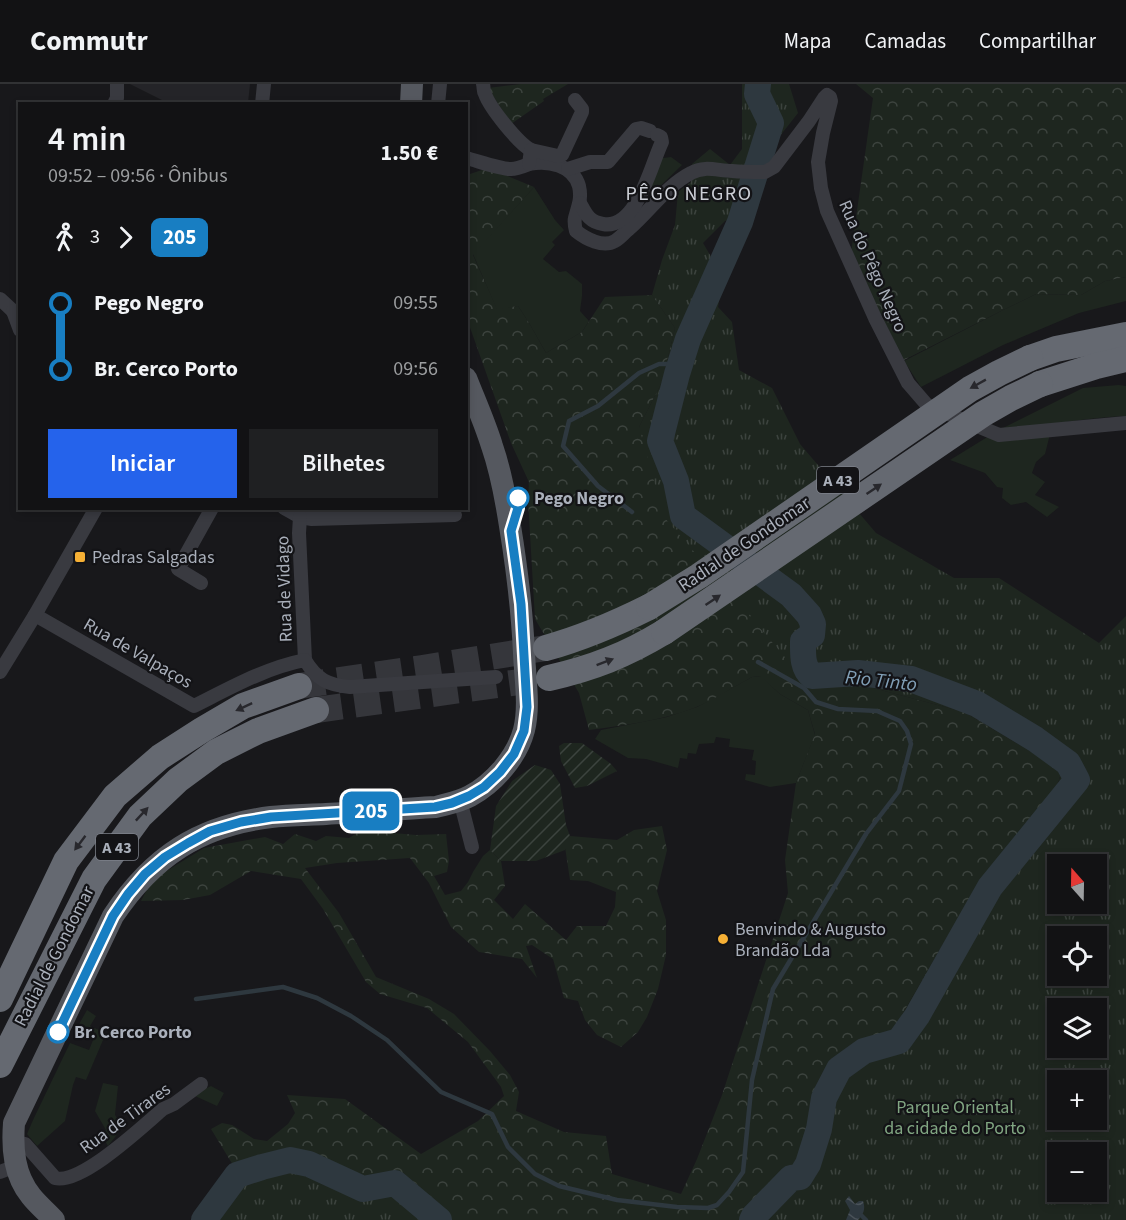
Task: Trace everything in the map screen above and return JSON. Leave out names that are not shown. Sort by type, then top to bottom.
[{"type":"highway","points":[[1056,349],[1083,332],[1126,319]]},
{"type":"highway","name":"Radial de Gondomar","points":[[546,648],[570,642],[649,607],[699,576],[970,389],[999,373],[1056,349],[1126,335]]},
{"type":"highway","name":"Radial de Gondomar","points":[[549,678],[609,661],[638,648],[983,414],[1011,398],[1040,384],[1126,359]]},
{"type":"highway","points":[[1081,371],[1126,372]]},
{"type":"highway","name":"Radial de Gondomar","points":[[0,999],[66,861],[116,796],[160,757],[202,730],[243,706],[298,686]]},
{"type":"highway","name":"Radial de Gondomar","points":[[0,1065],[94,879],[140,816],[178,780],[216,752],[258,731],[316,710]]},
{"type":"main road","points":[[411,102],[412,84]]},
{"type":"main road","points":[[54,1220],[30,1196],[21,1180],[8,1169],[14,1123],[113,916],[145,874],[165,857],[210,831],[241,822],[271,817],[435,807],[460,800],[484,787],[514,754],[524,731],[527,707],[521,604],[508,512],[492,446],[468,383]]},
{"type":"street","points":[[115,102],[117,84]]},
{"type":"street","points":[[262,102],[264,84]]},
{"type":"street","points":[[438,102],[440,84]]},
{"type":"street","points":[[483,84],[485,94],[495,111],[517,139],[531,150],[558,156],[562,155],[582,112],[582,108],[575,100]]},
{"type":"street","name":"Rua do Pêgo Negro","points":[[568,169],[579,186],[580,203],[574,220],[576,231],[585,239],[598,243],[613,242],[674,185],[692,172],[714,168],[729,171],[765,172],[774,167],[827,95],[831,101],[818,162],[827,211],[875,318],[908,383],[927,405],[999,435],[1126,423]]},
{"type":"street","points":[[468,159],[512,170],[529,164],[544,163],[568,169],[590,162],[608,162],[636,129],[641,128],[660,137],[662,142],[643,190],[635,206],[619,222],[602,224],[586,216],[580,203]]},
{"type":"street","points":[[529,164],[531,150]]},
{"type":"street","points":[[0,299],[16,313]]},
{"type":"street","points":[[0,672],[35,615],[91,510]]},
{"type":"street","points":[[201,583],[178,569],[211,510]]},
{"type":"street","points":[[288,510],[300,517],[323,519],[455,515]]},
{"type":"street","name":"Rua de Vidago","points":[[300,517],[304,660]]},
{"type":"street","name":"Rua de Valpaços","points":[[35,615],[194,706],[272,669],[304,660]]},
{"type":"street","points":[[304,660],[310,669],[330,684],[350,687],[496,677]]},
{"type":"street","points":[[460,800],[472,847]]},
{"type":"street","name":"Rua de Tirares","points":[[12,1141],[25,1144],[55,1178],[76,1174],[105,1158],[137,1135],[163,1109],[174,1104],[201,1084]]},
{"type":"shaded area","points":[[130,84],[250,84],[248,102],[166,102]]},
{"type":"green space","points":[[521,84],[568,84],[543,99],[544,101],[511,124],[488,88]]},
{"type":"green space","name":"Parque Oriental da cidade do Porto","points":[[742,84],[789,84],[798,113],[776,141],[766,163],[758,208],[725,221],[703,243],[723,277],[718,307],[732,322],[739,370],[772,388],[800,444],[876,533],[954,578],[999,578],[1099,643],[1126,616],[1126,1220],[748,1220],[776,1184],[797,1172],[817,1120],[822,1091],[834,1069],[851,1052],[895,1034],[903,1013],[967,903],[1056,790],[1062,770],[964,712],[858,684],[811,685],[664,517],[639,427],[662,382],[675,328],[652,295],[675,225],[678,192],[691,182],[692,164],[710,149],[730,165],[742,149]]},
{"type":"green space","points":[[856,84],[1126,84],[1126,277],[1105,281],[1081,295],[1036,294],[898,363],[850,260],[873,98]]},
{"type":"green space","points":[[659,155],[663,158],[671,157],[682,165],[653,193],[648,187]]},
{"type":"green space","points":[[488,168],[534,187],[473,255],[497,309],[518,306],[546,353],[582,332],[605,297],[652,295],[675,328],[662,382],[639,427],[811,685],[858,684],[964,712],[1062,770],[1056,789],[967,903],[903,1013],[895,1034],[822,1091],[817,1120],[797,1172],[778,1182],[748,1220],[446,1220],[398,1177],[365,1183],[312,1159],[286,1157],[236,1170],[211,1129],[222,1123],[232,1125],[254,1139],[267,1141],[288,1124],[295,1113],[287,1095],[345,1099],[421,1154],[478,1121],[504,1096],[501,1087],[468,1042],[427,1008],[380,994],[366,982],[323,909],[301,879],[251,871],[210,895],[183,900],[141,901],[152,880],[204,848],[265,837],[283,844],[295,834],[316,841],[326,836],[349,838],[357,833],[446,834],[449,861],[447,872],[434,876],[445,895],[461,891],[483,856],[490,850],[501,861],[505,886],[494,900],[513,919],[525,904],[566,940],[577,926],[606,926],[615,907],[616,892],[588,881],[570,880],[565,847],[570,836],[617,840],[634,830],[662,826],[667,850],[657,891],[666,920],[666,955],[658,989],[647,1017],[638,1032],[621,1047],[597,1035],[585,1020],[578,1001],[564,998],[553,959],[532,945],[526,946],[537,978],[522,959],[479,952],[451,927],[429,883],[410,858],[337,863],[305,868],[339,913],[376,977],[429,999],[454,1014],[490,1051],[510,1075],[519,1092],[516,1111],[564,1132],[606,1136],[612,1174],[681,1194],[722,1095],[788,893],[785,860],[796,783],[815,734],[808,710],[780,694],[760,676],[752,677],[694,708],[642,722],[589,730],[579,693],[535,619],[529,482],[511,443],[468,322],[468,175]]},
{"type":"green space","points":[[534,187],[564,230],[552,242],[555,245],[543,259],[559,272],[566,271],[582,284],[580,311],[589,321],[582,332],[546,353],[518,306],[497,310],[473,254]]},
{"type":"green space","points":[[1126,277],[1126,301],[1079,313],[1003,345],[921,387],[904,361],[1036,294],[1081,295],[1105,281]]},
{"type":"green space","points":[[1126,386],[1126,416],[999,430],[1083,388]]},
{"type":"green space","points":[[1050,434],[1045,454],[1036,462],[1032,473],[1045,482],[1035,495],[1059,507],[1047,517],[1026,502],[1011,505],[1002,498],[1003,488],[997,487],[985,473],[950,460],[989,436]]},
{"type":"green space","points":[[761,676],[780,694],[808,710],[815,735],[796,783],[770,787],[745,780],[746,774],[755,775],[756,761],[752,760],[754,750],[729,747],[730,739],[716,737],[714,743],[699,744],[696,754],[688,753],[687,759],[680,758],[678,768],[646,759],[628,758],[595,739],[601,730],[667,717],[697,707],[752,677]]},
{"type":"green space","points":[[564,743],[582,743],[617,771],[587,786],[575,788],[561,761],[559,746]]},
{"type":"green space","points":[[535,765],[551,770],[560,784],[566,825],[570,836],[565,850],[536,861],[501,861],[490,850],[496,806],[512,781]]},
{"type":"green space","points":[[87,1010],[96,1016],[90,1026],[106,1033],[86,1080],[76,1077],[65,1121],[37,1146],[27,1134],[70,1043],[89,1050],[96,1033],[78,1026]]},
{"type":"green space","points":[[103,1083],[118,1086],[115,1115],[123,1127],[108,1146],[101,1134],[106,1130],[95,1111]]},
{"type":"green space","points":[[211,1086],[224,1093],[217,1106],[195,1096]]},
{"type":"green space","points":[[286,1157],[309,1158],[365,1183],[398,1177],[417,1184],[446,1220],[198,1220],[236,1170]]},
{"type":"water","points":[[849,1196],[855,1204],[863,1201],[864,1212],[858,1220],[846,1220],[850,1210],[845,1201]]},
{"type":"waterway","name":"Rio Tinto","points":[[752,1220],[791,1178],[800,1177],[808,1164],[819,1129],[824,1098],[839,1069],[864,1051],[899,1041],[917,1016],[990,887],[1077,780],[1068,763],[1035,739],[977,704],[911,679],[858,673],[812,676],[806,669],[803,656],[803,641],[812,635],[813,624],[809,615],[791,595],[683,516],[676,481],[660,441],[688,339],[740,222],[771,123],[757,94],[758,84]]},
{"type":"waterway","points":[[632,512],[598,486],[563,446],[569,421],[598,406],[639,373],[659,364],[680,364]]},
{"type":"waterway","points":[[196,999],[283,987],[317,998],[351,1016],[387,1040],[441,1092],[492,1114],[508,1147],[535,1174],[559,1186],[617,1200],[677,1207],[708,1208],[717,1205],[743,1172],[752,1080],[773,989],[866,834],[899,791],[911,744],[907,731],[900,721],[877,711],[838,709],[816,702],[804,688],[758,662]]},
{"type":"waterway","name":"Rio Tinto","points":[[204,1220],[237,1175],[290,1160],[309,1164],[363,1189],[395,1183],[439,1220]]},
{"type":"waterway","points":[[862,1216],[866,1220]]},
{"type":"tunnel","points":[[299,686],[546,648]]},
{"type":"tunnel","points":[[316,710],[548,678]]},
{"type":"bus line","name":"205","points":[[58,1032],[113,916],[128,894],[145,874],[165,857],[188,843],[210,831],[241,822],[271,817],[435,807],[469,796],[484,787],[500,772],[514,754],[524,731],[527,707],[521,604],[511,531],[518,508],[518,498]]},
{"type":"place","name":"Pego Negro","points":[[518,498]]},
{"type":"place","name":"Pedras Salgadas","points":[[80,557]]},
{"type":"place","name":"Benvindo & Augusto Brandão Lda","points":[[723,939]]},
{"type":"place","name":"Br. Cerco Porto","points":[[58,1032]]},
{"type":"district","name":"PÊGO NEGRO","points":[[689,193]]}]
